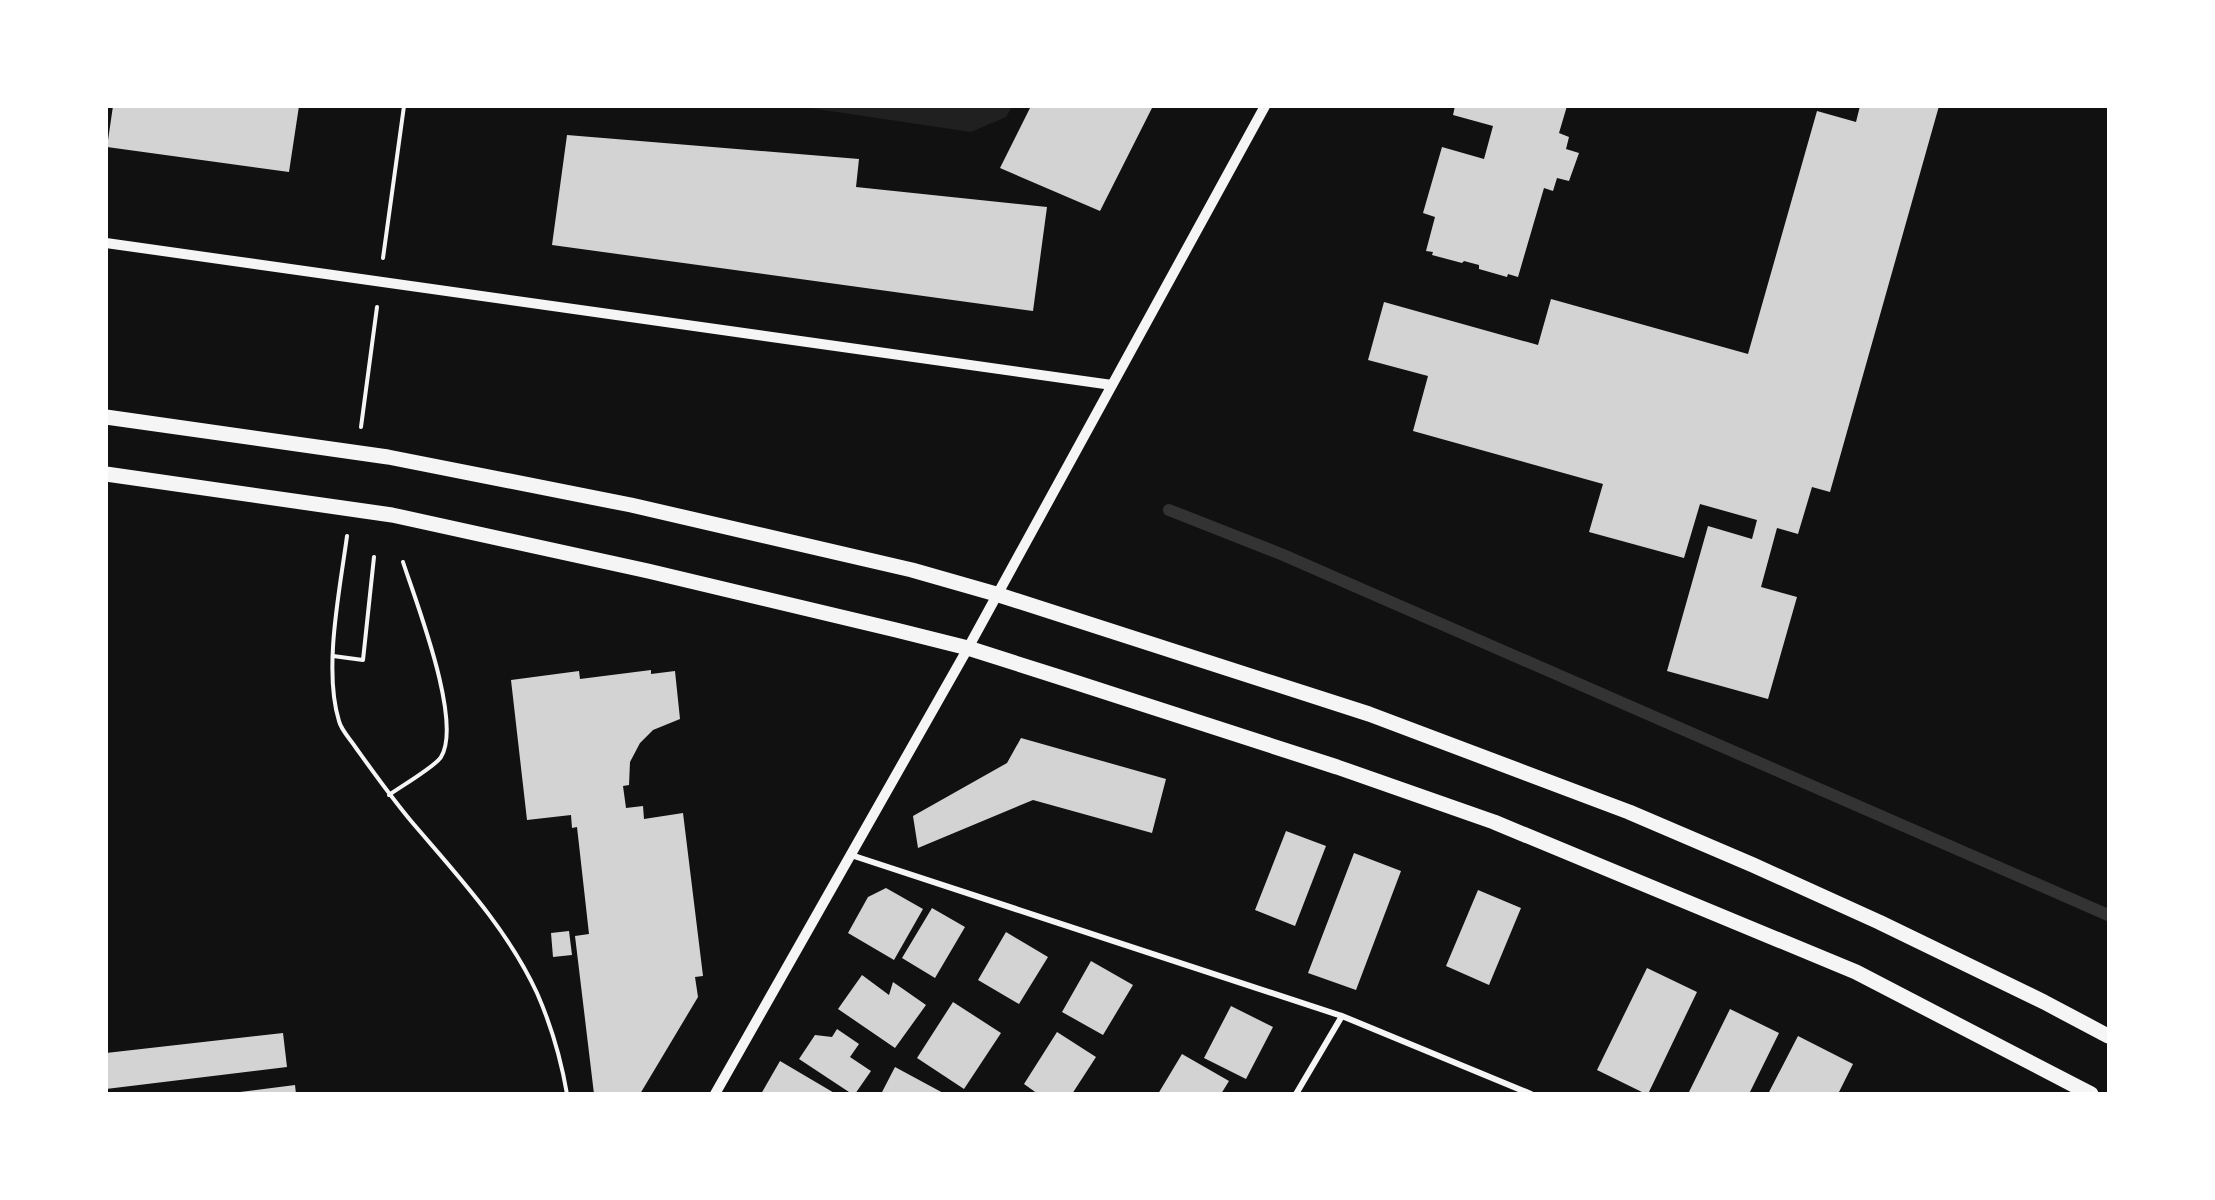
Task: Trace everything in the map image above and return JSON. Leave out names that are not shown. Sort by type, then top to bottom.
[{"type":"main road","points":[[106,417],[388,458],[631,505],[912,570],[996,594],[1369,714],[1629,813],[1879,922],[2109,1036]]},
{"type":"main road","points":[[106,474],[392,515],[648,571],[968,648],[1326,763],[1494,822],[1856,972],[2091,1094]]},
{"type":"street","points":[[715,1094],[968,648],[1265,106]]},
{"type":"street","points":[[106,243],[1112,385]]},
{"type":"street","points":[[850,855],[1342,1016],[1531,1094]]},
{"type":"street","points":[[1296,1094],[1342,1016]]},
{"type":"path","points":[[382,266],[404,106]]},
{"type":"path","points":[[361,430],[378,301]]},
{"type":"path","points":[[347,535],[335,620],[333,656],[334,693],[339,723],[389,795],[492,918],[515,955],[537,993],[554,1038],[567,1094]]},
{"type":"path","points":[[333,656],[363,660],[374,557]]},
{"type":"path","points":[[389,795],[441,759],[446,746],[446,722],[439,671],[403,562]]},
{"type":"shaded area","points":[[803,107],[1012,107],[1006,117],[971,132]]},
{"type":"building","points":[[113,106],[299,106],[289,172],[107,147]]},
{"type":"building","points":[[1031,106],[1153,106],[1100,211],[1000,168]]},
{"type":"building","points":[[1455,106],[1567,106],[1559,133],[1569,137],[1566,149],[1579,153],[1569,181],[1557,178],[1553,191],[1544,188],[1518,277],[1508,274],[1507,277],[1479,269],[1479,265],[1464,261],[1462,263],[1432,255],[1433,252],[1426,251],[1435,217],[1423,213],[1442,147],[1484,159],[1493,126],[1453,115]]},
{"type":"building","points":[[1860,106],[1939,106],[1830,492],[1812,487],[1798,534],[1777,528],[1761,587],[1797,597],[1768,699],[1667,671],[1708,526],[1752,539],[1757,520],[1700,504],[1684,558],[1589,532],[1603,484],[1413,431],[1428,376],[1368,360],[1384,302],[1538,345],[1551,299],[1748,354],[1817,111],[1856,122]]},
{"type":"building","points":[[567,135],[859,159],[856,187],[1047,207],[1033,311],[552,245]]},
{"type":"building","points":[[651,670],[651,674],[675,671],[680,719],[653,730],[640,743],[630,762],[629,785],[623,786],[626,808],[643,806],[644,819],[683,813],[703,976],[695,977],[698,997],[640,1094],[594,1094],[575,936],[589,934],[577,827],[572,828],[571,815],[527,820],[511,680],[579,671],[580,679]]},
{"type":"building","points":[[1021,738],[1166,779],[1152,833],[1033,800],[918,848],[913,816],[1007,763]]},
{"type":"building","points":[[1286,831],[1326,846],[1295,926],[1255,910]]},
{"type":"building","points":[[1354,853],[1401,871],[1356,990],[1308,973]]},
{"type":"building","points":[[886,888],[923,909],[894,960],[848,933],[868,897]]},
{"type":"building","points":[[1478,890],[1521,908],[1489,985],[1446,966]]},
{"type":"building","points":[[932,908],[965,927],[935,978],[902,958]]},
{"type":"building","points":[[569,931],[572,955],[553,957],[551,933]]},
{"type":"building","points":[[1006,932],[1048,957],[1019,1004],[978,980]]},
{"type":"building","points":[[1091,961],[1133,985],[1103,1035],[1062,1012]]},
{"type":"building","points":[[1647,968],[1697,992],[1646,1094],[1597,1070]]},
{"type":"building","points":[[862,975],[889,995],[893,982],[926,1005],[895,1048],[838,1009]]},
{"type":"building","points":[[953,1002],[1001,1033],[964,1089],[917,1058]]},
{"type":"building","points":[[1231,1006],[1273,1027],[1246,1079],[1204,1058]]},
{"type":"building","points":[[1730,1009],[1779,1033],[1749,1094],[1688,1094]]},
{"type":"building","points":[[837,1029],[859,1044],[850,1057],[871,1071],[855,1094],[799,1059],[815,1035],[832,1037]]},
{"type":"building","points":[[1057,1032],[1096,1057],[1072,1094],[1038,1094],[1024,1084]]},
{"type":"building","points":[[283,1033],[287,1067],[106,1089],[106,1053]]},
{"type":"building","points":[[1798,1036],[1853,1064],[1838,1094],[1768,1094]]},
{"type":"building","points":[[1182,1054],[1229,1081],[1221,1094],[1158,1094]]},
{"type":"building","points":[[780,1061],[836,1094],[761,1094]]},
{"type":"building","points":[[895,1067],[945,1094],[881,1094]]},
{"type":"building","points":[[295,1085],[296,1094],[240,1094],[240,1092]]},
{"type":"waterway","points":[[1169,510],[1281,554],[2108,915]]}]
